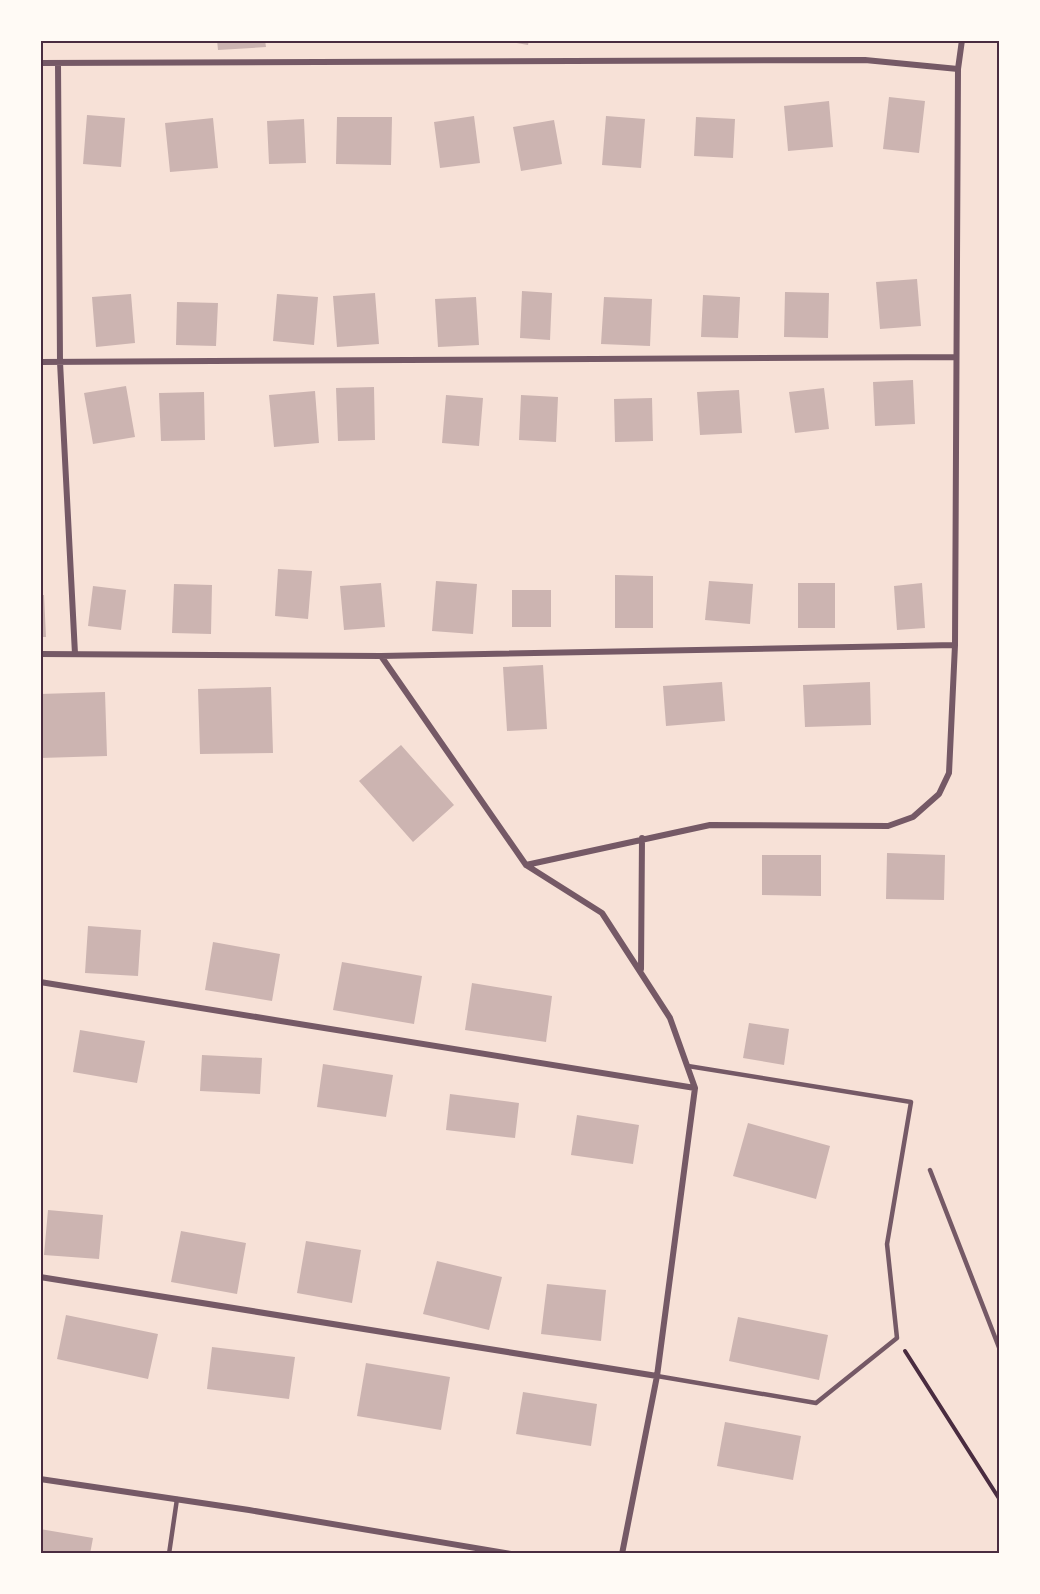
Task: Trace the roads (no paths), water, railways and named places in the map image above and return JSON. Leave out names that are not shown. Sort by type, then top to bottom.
[{"type":"street","points":[[526,866],[642,838],[710,825],[888,826],[913,817],[939,794],[950,773],[955,645],[958,69],[962,40]]},
{"type":"street","points":[[40,63],[865,60],[958,69]]},
{"type":"street","points":[[58,63],[60,362],[75,654]]},
{"type":"street","points":[[40,362],[956,357]]},
{"type":"street","points":[[40,654],[381,656],[955,645]]},
{"type":"street","points":[[381,656],[526,866],[602,913],[670,1018],[695,1088],[657,1376],[622,1554]]},
{"type":"street","points":[[641,971],[642,838]]},
{"type":"street","points":[[40,982],[695,1088]]},
{"type":"street","points":[[40,1277],[657,1376]]},
{"type":"street","points":[[40,1479],[511,1554]]},
{"type":"lane","points":[[657,1376],[816,1403],[897,1338],[886,1244],[911,1102],[688,1066]]},
{"type":"lane","points":[[930,1170],[999,1350]]},
{"type":"lane","points":[[169,1554],[177,1499]]}]
